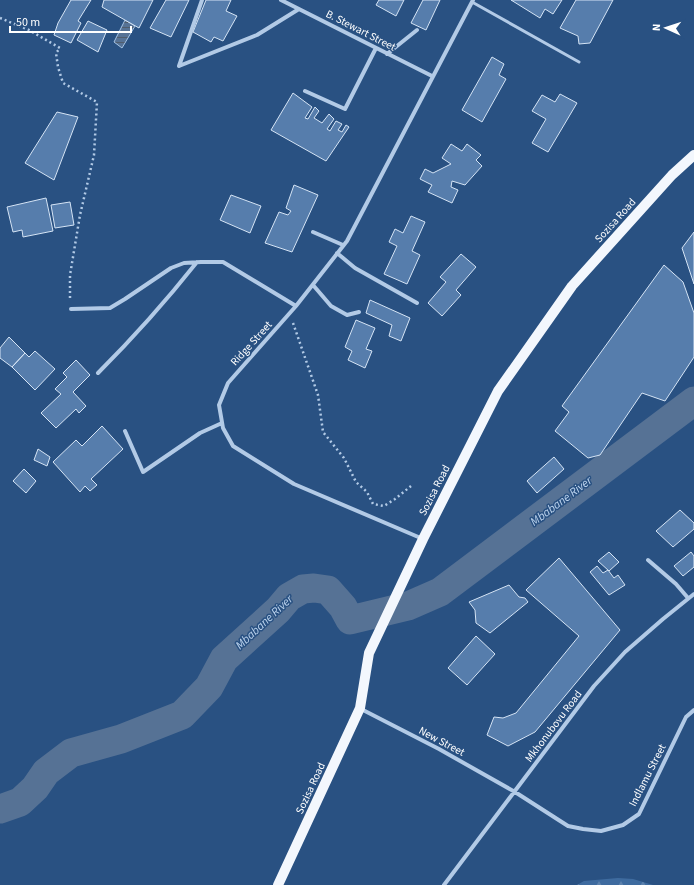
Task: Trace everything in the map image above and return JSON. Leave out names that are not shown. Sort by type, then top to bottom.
[{"type":"main road","name":"Sozisa Road","points":[[278,885],[360,708],[369,653],[423,539],[498,391],[568,292],[672,175],[694,155]]},
{"type":"street","points":[[202,0],[179,66],[257,34],[299,9]]},
{"type":"street","name":"B. Stewart Street","points":[[281,0],[432,76]]},
{"type":"street","name":"Ridge Street","points":[[423,539],[294,484],[233,446],[223,428],[219,405],[228,383],[296,306],[350,234],[472,1]]},
{"type":"street","points":[[387,54],[417,30]]},
{"type":"street","points":[[305,91],[345,109],[376,48]]},
{"type":"street","points":[[313,232],[343,245]]},
{"type":"street","points":[[337,253],[355,268],[417,303]]},
{"type":"street","points":[[71,309],[110,308],[171,268],[184,263],[197,262],[223,262],[296,306]]},
{"type":"street","points":[[98,373],[158,310],[197,262]]},
{"type":"street","points":[[313,285],[331,306],[347,315],[359,312]]},
{"type":"street","points":[[125,431],[143,472],[200,433],[222,423]]},
{"type":"street","points":[[648,560],[676,584],[688,598]]},
{"type":"street","name":"Mkhonubovu Road","points":[[444,885],[594,686],[625,652],[694,594]]},
{"type":"street","name":"New Street","points":[[360,708],[439,749],[515,792]]},
{"type":"street","name":"Indlamu Street","points":[[515,792],[568,826],[601,831],[623,825],[639,814],[686,717],[694,710]]},
{"type":"lane","points":[[472,1],[579,62]]},
{"type":"path","points":[[0,18],[28,30],[60,48],[56,53],[63,83],[97,102],[94,154],[80,215],[70,275],[71,309]]},
{"type":"path","points":[[290,313],[318,395],[323,432],[344,458],[356,482],[367,492],[373,504],[384,506],[411,486]]},
{"type":"green space","points":[[618,878],[633,879],[653,885],[577,885],[584,881]]},
{"type":"shaded area","points":[[125,20],[135,26],[122,48],[114,42]]},
{"type":"building","points":[[71,0],[91,0],[78,21],[81,23],[71,43],[54,35],[58,23]]},
{"type":"building","points":[[104,0],[153,0],[139,28],[102,7]]},
{"type":"building","points":[[166,0],[189,0],[171,37],[150,28]]},
{"type":"building","points":[[206,0],[231,0],[226,11],[237,16],[223,41],[214,37],[211,42],[193,32]]},
{"type":"building","points":[[379,0],[404,0],[396,16],[376,5]]},
{"type":"building","points":[[423,0],[440,0],[426,30],[411,23]]},
{"type":"building","points":[[511,0],[562,0],[553,14],[545,9],[540,18]]},
{"type":"building","points":[[576,0],[613,0],[590,43],[579,44],[578,36],[560,28]]},
{"type":"building","points":[[88,21],[107,30],[98,52],[77,40]]},
{"type":"building","points":[[492,57],[504,64],[499,75],[506,79],[482,122],[462,110]]},
{"type":"building","points":[[293,93],[312,107],[305,118],[308,119],[315,107],[319,111],[314,118],[322,123],[329,114],[334,119],[327,129],[330,131],[336,121],[342,124],[338,130],[342,132],[346,125],[349,127],[326,161],[271,130]]},
{"type":"building","points":[[560,94],[577,103],[548,152],[532,143],[546,119],[532,111],[542,95],[555,102]]},
{"type":"building","points":[[57,112],[78,117],[54,180],[25,163]]},
{"type":"building","points":[[451,144],[462,151],[467,144],[481,155],[476,160],[482,166],[465,185],[452,181],[451,187],[458,190],[452,203],[428,192],[432,185],[420,179],[425,169],[433,173],[451,164],[442,158]]},
{"type":"building","points":[[294,185],[318,195],[292,252],[265,243],[279,212],[288,215],[291,211],[286,208]]},
{"type":"building","points":[[231,195],[261,206],[250,233],[220,220]]},
{"type":"building","points":[[46,198],[53,231],[23,237],[22,230],[13,232],[7,207]]},
{"type":"building","points":[[70,202],[74,225],[55,228],[51,205]]},
{"type":"building","points":[[411,216],[425,222],[412,251],[420,255],[407,284],[384,274],[397,246],[389,242],[395,229],[403,233]]},
{"type":"building","points":[[694,232],[694,284],[682,248]]},
{"type":"building","points":[[461,254],[476,267],[456,290],[461,295],[442,316],[428,303],[446,282],[440,277]]},
{"type":"building","points":[[664,265],[683,282],[694,313],[694,357],[665,401],[642,393],[600,455],[588,458],[555,431],[569,412],[562,406]]},
{"type":"building","points":[[370,300],[410,318],[401,341],[389,336],[392,325],[366,313]]},
{"type":"building","points":[[356,320],[375,328],[366,349],[372,351],[365,368],[348,360],[352,351],[345,347]]},
{"type":"building","points":[[9,337],[25,353],[12,367],[0,358],[0,348]]},
{"type":"building","points":[[35,351],[55,369],[35,390],[12,367],[25,353],[29,357]]},
{"type":"building","points":[[76,360],[90,375],[73,392],[86,406],[79,413],[76,409],[56,428],[41,413],[61,394],[55,389],[67,377],[63,373]]},
{"type":"building","points":[[102,426],[123,449],[91,479],[97,485],[90,491],[85,486],[80,492],[53,462],[76,440],[82,446]]},
{"type":"building","points":[[38,449],[50,457],[47,466],[34,460]]},
{"type":"building","points":[[554,457],[564,469],[537,493],[527,481]]},
{"type":"building","points":[[24,469],[36,481],[26,493],[13,481]]},
{"type":"building","points":[[680,510],[694,523],[694,529],[673,547],[656,531]]},
{"type":"building","points":[[609,552],[619,562],[609,571],[598,561]]},
{"type":"building","points":[[691,552],[694,556],[694,567],[683,576],[674,566]]},
{"type":"building","points":[[559,558],[620,630],[535,732],[508,746],[487,735],[494,717],[503,718],[516,713],[579,636],[526,590]]},
{"type":"building","points":[[597,566],[603,573],[608,570],[614,578],[618,575],[625,585],[609,595],[590,572]]},
{"type":"building","points":[[509,585],[519,597],[525,598],[528,602],[490,633],[476,623],[475,610],[469,602]]},
{"type":"building","points":[[476,636],[495,654],[467,685],[448,668]]},
{"type":"waterway","name":"Mbabane River","points":[[0,809],[20,802],[35,788],[46,772],[71,753],[121,739],[182,715],[209,687],[224,659],[278,610],[289,597],[303,589],[314,588],[328,590],[343,607],[350,620],[408,606],[440,592],[694,401]]}]
